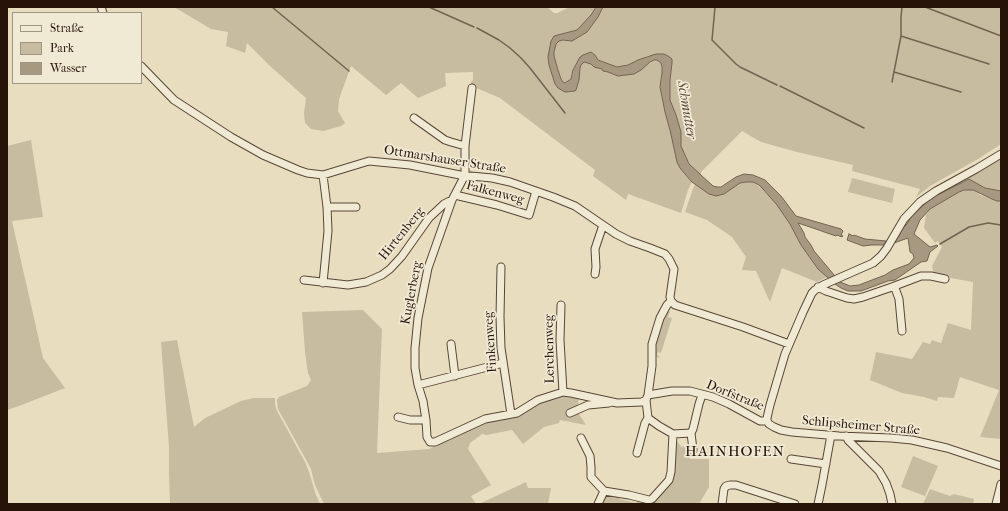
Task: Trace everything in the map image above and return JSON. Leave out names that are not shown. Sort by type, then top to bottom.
[{"type":"street","name":"Ottmarshauser Straße","points":[[142,67],[174,100],[263,155],[307,173],[323,175],[369,161],[410,165],[460,175],[492,178],[510,182],[575,206],[616,234],[665,254],[669,258],[674,269],[670,294],[671,301]]},
{"type":"street","points":[[465,175],[465,146],[472,88]]},
{"type":"street","points":[[414,118],[445,140],[465,146]]},
{"type":"street","points":[[768,421],[767,418],[770,405],[789,344],[812,293],[821,286],[873,262],[881,256],[904,219],[920,202],[936,191],[1001,154]]},
{"type":"street","points":[[323,175],[328,231],[323,283]]},
{"type":"street","name":"Kuglerberg","points":[[465,175],[453,198],[428,268],[417,322],[415,368],[423,401],[427,437],[430,442],[435,442],[485,419],[517,413],[538,400],[563,392],[617,403],[642,402],[647,397]]},
{"type":"street","name":"Falkenweg","points":[[453,198],[496,205],[529,214],[536,191]]},
{"type":"street","name":"Hirtenberg","points":[[304,280],[348,285],[366,282],[382,275],[402,256],[429,218],[453,198]]},
{"type":"street","points":[[327,207],[356,207]]},
{"type":"street","points":[[595,274],[595,249],[603,224]]},
{"type":"street","name":"Finkenweg","points":[[501,267],[500,333],[511,414]]},
{"type":"street","points":[[821,286],[826,291],[854,299],[921,276],[931,276],[945,279]]},
{"type":"street","points":[[892,287],[895,288],[899,299],[902,331]]},
{"type":"street","points":[[637,453],[645,423],[648,418],[647,397],[652,366],[652,344],[660,318],[667,304],[671,301],[675,305],[789,344]]},
{"type":"street","name":"Lerchenweg","points":[[561,305],[560,340],[563,392]]},
{"type":"street","points":[[451,344],[455,376]]},
{"type":"street","points":[[418,385],[503,363]]},
{"type":"street","name":"Dorfstraße","points":[[647,397],[672,391],[690,391],[713,397],[760,421],[768,421]]},
{"type":"street","points":[[693,450],[691,433],[702,394]]},
{"type":"street","points":[[570,413],[588,405],[617,403]]},
{"type":"street","points":[[398,417],[410,420],[426,420]]},
{"type":"street","points":[[648,418],[674,434],[691,433]]},
{"type":"street","name":"Schlipsheimer Straße","points":[[768,421],[769,424],[774,427],[792,432],[912,440],[946,448],[1001,466]]},
{"type":"street","points":[[580,438],[590,456],[592,477],[604,491],[629,494],[649,500],[652,499],[668,480],[671,472],[674,434]]},
{"type":"street","points":[[818,504],[831,435]]},
{"type":"street","points":[[846,436],[848,440],[879,471],[886,483],[892,504]]},
{"type":"street","points":[[791,459],[826,464]]},
{"type":"street","points":[[996,504],[1001,484]]},
{"type":"street","points":[[722,504],[724,489],[726,486],[736,485],[795,504]]},
{"type":"street","points":[[598,504],[604,491]]},
{"type":"green space","points":[[174,7],[547,7],[554,13],[557,13],[570,7],[595,7],[591,15],[577,30],[554,36],[548,57],[555,84],[558,88],[566,92],[575,91],[577,88],[581,65],[584,62],[618,76],[634,74],[654,60],[661,63],[662,73],[660,87],[677,162],[692,182],[681,213],[628,194],[626,200],[593,176],[595,170],[500,98],[471,86],[473,72],[445,73],[446,86],[418,98],[401,83],[386,95],[351,66],[339,99],[338,111],[345,123],[341,126],[323,131],[311,129],[305,123],[304,113],[306,98],[247,43],[245,53],[226,46],[228,32],[211,29]]},
{"type":"green space","points":[[603,7],[1001,7],[1001,144],[978,159],[930,186],[916,197],[920,189],[852,171],[853,165],[761,142],[742,131],[702,171],[700,175],[689,164],[681,146],[681,132],[670,100],[672,63],[648,56],[628,65],[617,67],[598,60],[591,52],[583,55],[577,62],[571,79],[565,83],[561,79],[554,56],[556,44],[563,40],[572,41],[587,32]]},
{"type":"green space","points":[[31,140],[43,217],[12,221],[43,358],[65,388],[7,410],[7,146]]},
{"type":"green space","points":[[1001,156],[1001,191],[985,188],[968,178],[971,175]]},
{"type":"green space","points":[[852,178],[895,189],[892,203],[848,192]]},
{"type":"green space","points":[[753,182],[763,189],[777,205],[810,258],[818,269],[827,277],[817,282],[782,268],[770,302],[756,271],[742,270],[746,257],[732,237],[707,220],[685,212],[696,184],[701,188],[733,188],[740,183]]},
{"type":"green space","points":[[964,190],[973,190],[980,195],[1001,201],[1001,439],[980,437],[999,390],[960,377],[954,398],[938,397],[937,401],[902,393],[870,380],[876,352],[912,359],[923,342],[930,344],[932,340],[941,343],[948,323],[971,330],[973,282],[934,275],[932,266],[942,247],[938,241],[935,243],[924,228],[926,215],[930,209]]},
{"type":"green space","points":[[363,310],[382,329],[377,453],[429,449],[486,421],[566,395],[579,398],[577,411],[586,425],[560,420],[559,423],[544,427],[523,444],[512,430],[487,435],[482,434],[470,443],[468,449],[491,485],[471,496],[476,504],[324,504],[315,485],[311,469],[278,409],[277,400],[279,397],[307,386],[311,380],[308,373],[305,352],[302,312]]},
{"type":"green space","points":[[666,311],[670,312],[668,317],[672,318],[661,353],[658,352],[657,355],[660,357],[659,358],[654,353],[654,341]]},
{"type":"green space","points":[[177,340],[194,427],[205,418],[241,401],[254,398],[275,398],[277,411],[305,462],[320,504],[170,504],[169,447],[161,342]]},
{"type":"green space","points":[[677,442],[681,447],[688,445],[690,459],[709,459],[709,487],[699,504],[600,504],[607,494],[620,495],[619,499],[636,503],[638,499],[652,503],[669,482],[673,482],[673,460]]},
{"type":"green space","points":[[913,456],[938,466],[925,496],[901,487]]},
{"type":"green space","points":[[526,482],[528,488],[551,488],[548,504],[479,504]]},
{"type":"green space","points":[[930,489],[950,496],[954,494],[974,499],[973,504],[923,504]]},
{"type":"water","points":[[596,7],[603,7],[587,32],[572,41],[563,40],[556,44],[554,56],[563,82],[565,83],[571,79],[573,70],[580,57],[591,52],[598,60],[617,67],[628,65],[656,54],[664,54],[668,56],[672,59],[670,100],[681,132],[681,146],[689,164],[713,186],[717,187],[721,187],[736,177],[744,174],[753,175],[765,180],[781,196],[796,216],[841,229],[843,231],[841,235],[843,236],[842,237],[798,223],[814,251],[840,282],[850,286],[859,285],[909,264],[914,258],[913,254],[910,252],[908,238],[894,243],[911,217],[929,200],[937,195],[969,179],[985,188],[1001,191],[1001,201],[997,201],[973,190],[964,190],[959,192],[930,209],[920,220],[914,234],[930,247],[938,246],[930,252],[927,261],[921,262],[895,280],[888,281],[861,291],[848,291],[841,288],[818,269],[801,245],[790,224],[777,205],[759,185],[753,182],[740,183],[724,194],[716,196],[709,194],[692,182],[680,168],[677,162],[660,87],[662,67],[661,63],[657,60],[650,62],[634,74],[618,76],[584,62],[580,68],[579,80],[575,91],[566,92],[558,88],[555,84],[549,65],[548,57],[551,41],[554,36],[577,30],[591,15]]},
{"type":"water","points":[[849,234],[865,239],[886,241],[884,245],[863,246],[847,240]]},
{"type":"waterway","points":[[272,7],[349,71]]},
{"type":"waterway","points":[[429,7],[474,27]]},
{"type":"waterway","points":[[715,7],[712,40],[740,67],[777,85]]},
{"type":"waterway","points":[[892,82],[901,36],[902,7]]},
{"type":"waterway","points":[[925,7],[1001,36]]},
{"type":"waterway","points":[[477,28],[499,40],[521,58],[565,113]]},
{"type":"waterway","points":[[901,36],[989,64]]},
{"type":"waterway","points":[[894,72],[961,92]]},
{"type":"waterway","points":[[780,86],[864,128]]},
{"type":"waterway","points":[[940,244],[969,227],[988,223],[1001,225]]},
{"type":"district","name":"HAINHOFEN","points":[[735,452]]},
{"type":"water label","name":"Schmutter","points":[[686,110]]}]
